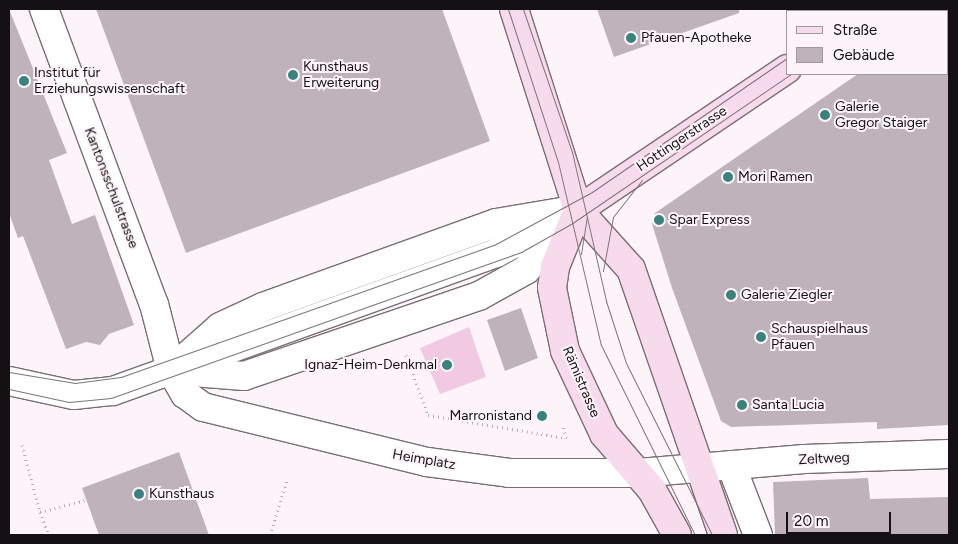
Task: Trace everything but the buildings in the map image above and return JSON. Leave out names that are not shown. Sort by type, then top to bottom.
[{"type":"main road","points":[[514,9],[578,210],[630,270],[722,535]]},
{"type":"main road","name":"Hottingerstrasse","points":[[578,210],[786,70]]},
{"type":"main road","name":"Rämistrasse","points":[[578,210],[555,267],[554,312],[587,401],[604,434],[638,473],[677,535]]},
{"type":"street","name":"Kantonsschulstrasse","points":[[44,9],[154,304],[171,370]]},
{"type":"street","points":[[171,370],[244,376],[479,296],[526,270],[578,210]]},
{"type":"street","points":[[9,381],[96,395],[171,370],[220,327],[263,307],[496,223],[578,210]]},
{"type":"street","name":"Heimplatz","points":[[171,370],[185,394],[203,408],[393,455],[509,473],[638,473],[700,469]]},
{"type":"street","name":"Zeltweg","points":[[700,469],[731,465],[949,454]]},
{"type":"street","points":[[731,465],[758,535]]},
{"type":"path","points":[[405,351],[428,414],[566,438]]},
{"type":"path","points":[[22,445],[40,512],[49,535]]},
{"type":"path","points":[[270,535],[287,480]]},
{"type":"path","points":[[40,512],[86,500]]},
{"type":"shaded area","points":[[469,327],[486,377],[440,394],[420,348]]},
{"type":"tram line","points":[[508,9],[558,162],[601,345],[695,535]]},
{"type":"tram line","points":[[523,9],[572,152],[606,301],[626,363],[712,535]]},
{"type":"tram line","points":[[9,372],[75,383],[121,377],[494,245],[592,192],[786,59]]},
{"type":"tram line","points":[[9,389],[69,402],[111,398],[523,251],[571,224],[790,75]]},
{"type":"tram line","points":[[603,271],[613,217],[642,180]]},
{"type":"tram line","points":[[581,254],[587,217]]},
{"type":"place","name":"Pfauen-Apotheke","points":[[631,38]]},
{"type":"place","name":"Kunsthaus Erweiterung","points":[[293,75]]},
{"type":"place","name":"Institut für Erziehungswissenschaft","points":[[24,81]]},
{"type":"place","name":"Galerie Gregor Staiger","points":[[825,115]]},
{"type":"place","name":"Mori Ramen","points":[[728,177]]},
{"type":"place","name":"Spar Express","points":[[659,220]]},
{"type":"place","name":"Galerie Ziegler","points":[[731,295]]},
{"type":"place","name":"Schauspielhaus Pfauen","points":[[761,337]]},
{"type":"place","name":"Ignaz-Heim-Denkmal","points":[[447,365]]},
{"type":"place","name":"Santa Lucia","points":[[742,405]]},
{"type":"place","name":"Marronistand","points":[[542,416]]},
{"type":"place","name":"Kunsthaus","points":[[139,494]]}]
